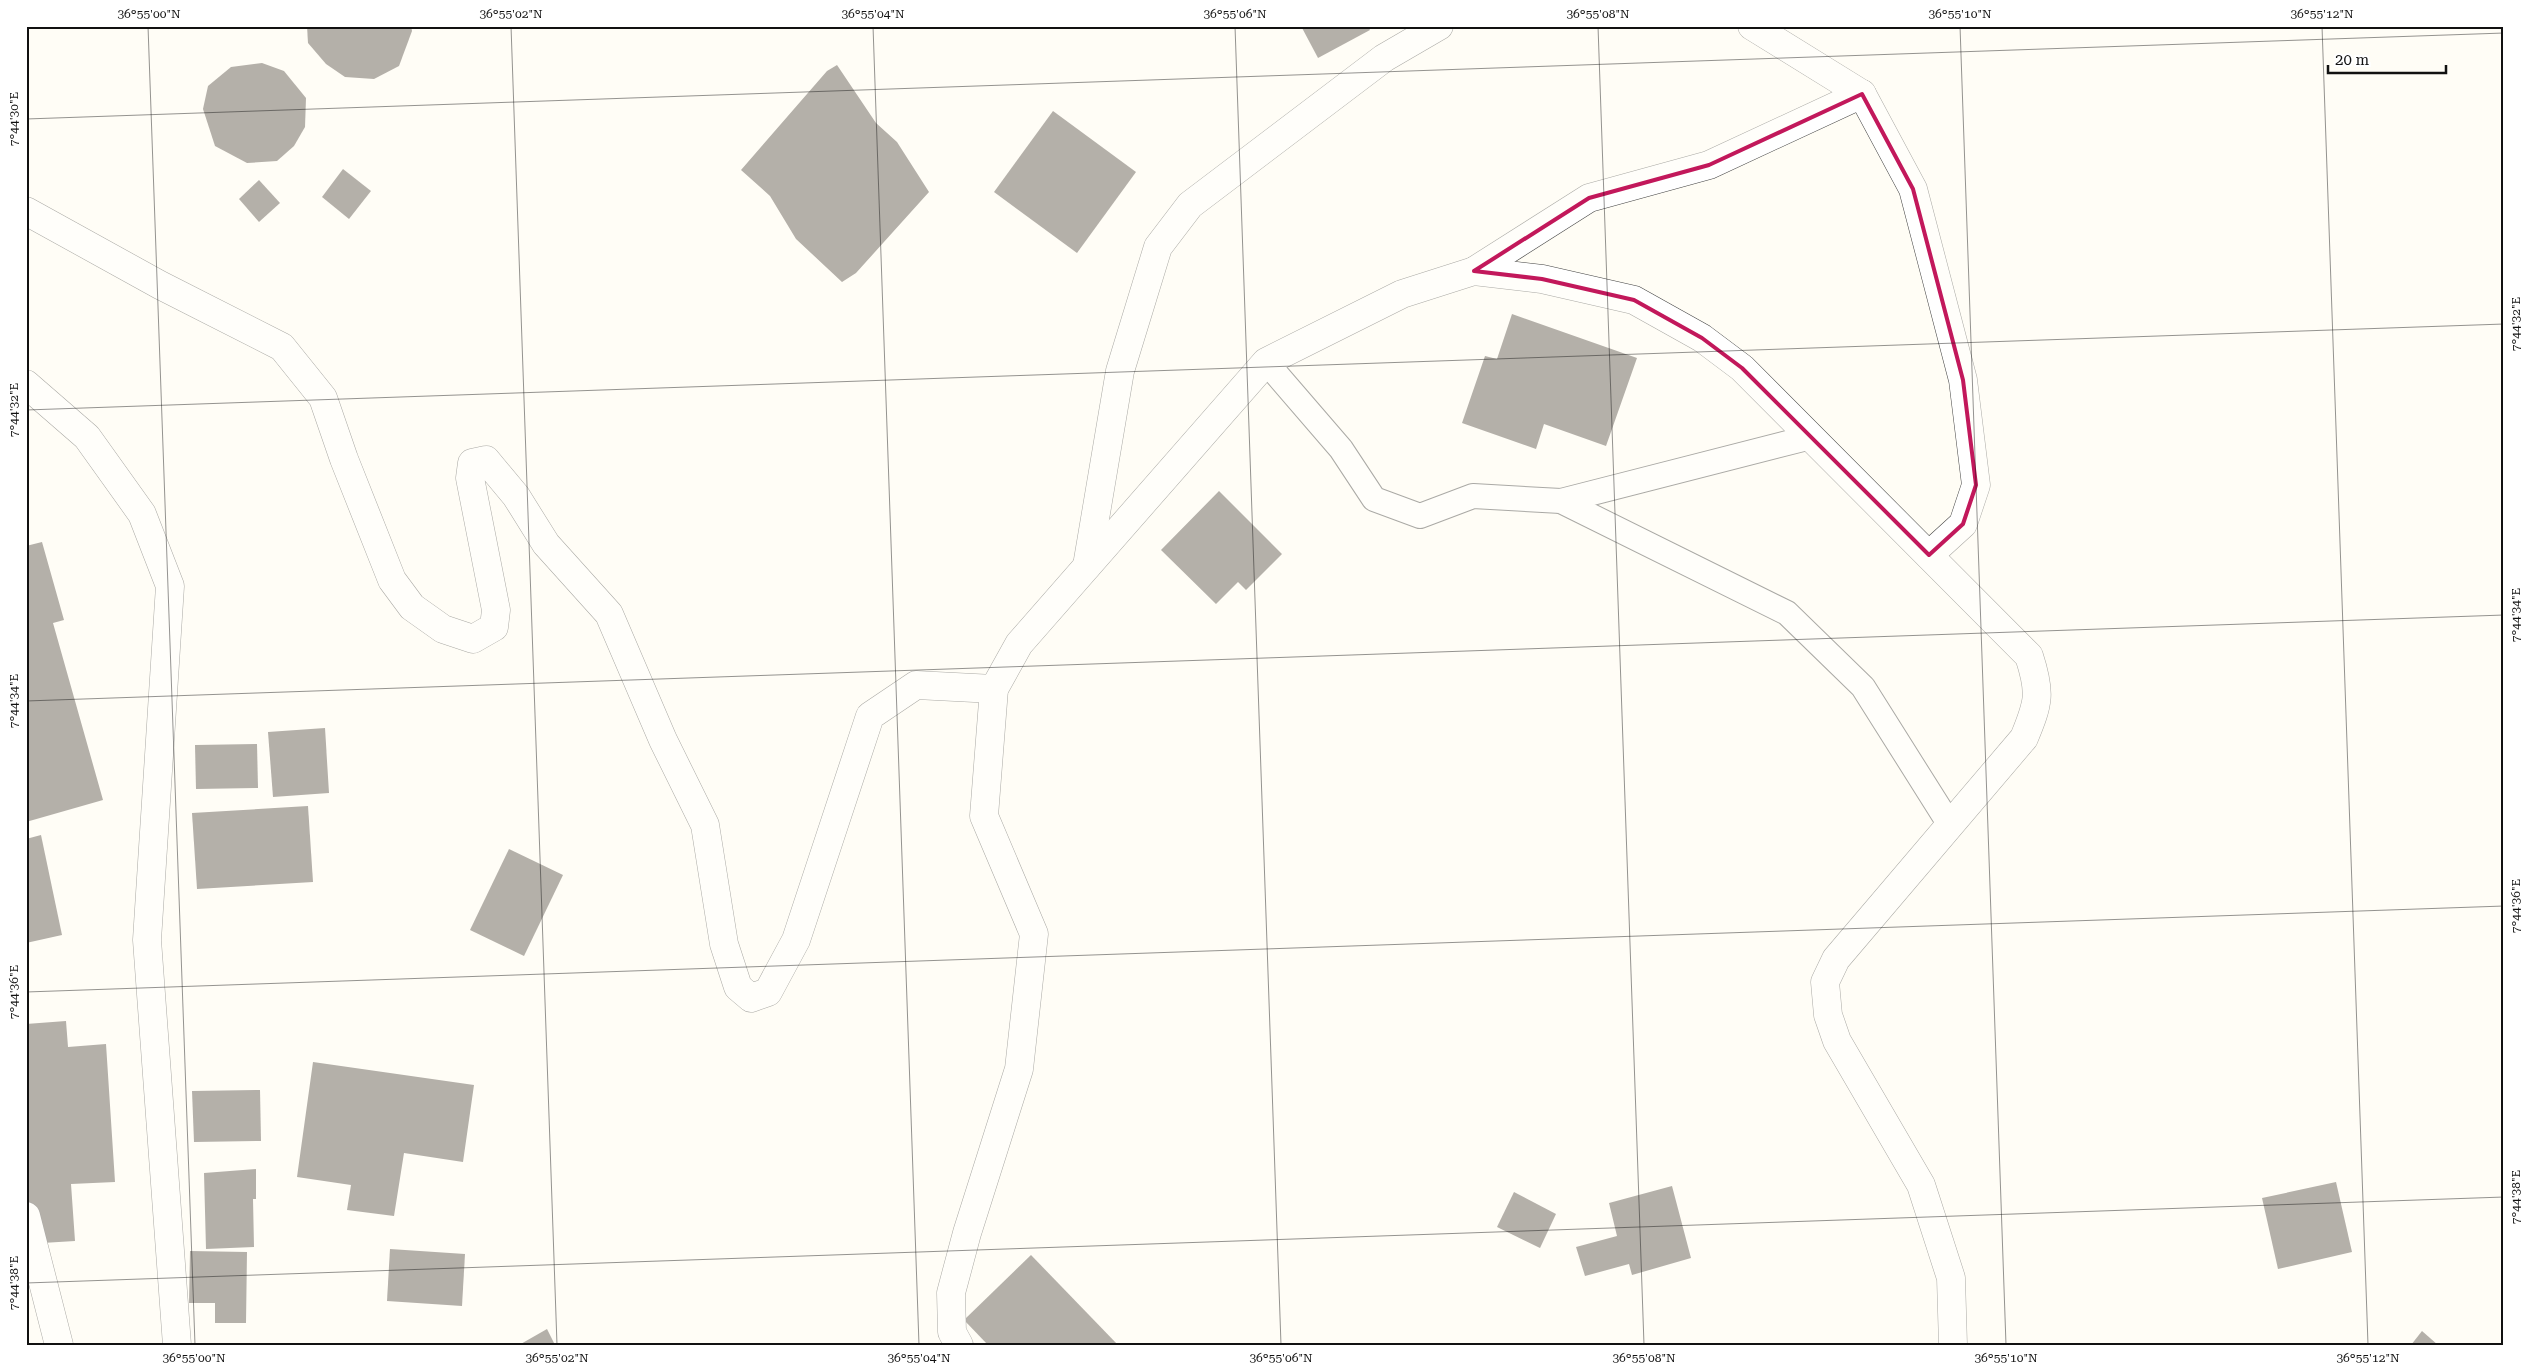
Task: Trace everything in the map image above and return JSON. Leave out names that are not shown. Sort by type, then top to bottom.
[{"type":"street","points":[[1087,566],[1120,371],[1158,247],[1190,205],[1384,58],[1439,26]]},
{"type":"street","points":[[1752,26],[1862,94],[1913,189],[1964,380],[1976,485],[1963,524],[1929,555]]},
{"type":"street","points":[[959,1345],[952,1332],[951,1293],[967,1234],[1018,1069],[1034,934],[984,816],[994,689],[1019,644],[1266,362],[1402,294],[1474,271],[1589,198],[1709,165],[1862,94]]},
{"type":"street","points":[[26,211],[160,285],[282,347],[323,398],[344,459],[392,580],[412,607],[443,629],[473,639],[494,627],[496,610],[470,478],[472,463],[486,460],[516,496],[546,544],[609,614],[663,740],[705,825],[724,944],[738,987],[751,998],[768,992],[796,940],[870,716],[916,685],[994,689]]},
{"type":"street","points":[[1474,271],[1542,279],[1634,300],[1702,338],[1742,368],[2029,656],[2038,684],[2036,710],[2024,738],[1836,959],[1825,982],[1828,1016],[1837,1041],[1920,1185],[1950,1278],[1953,1345]]},
{"type":"street","points":[[26,384],[87,438],[142,514],[170,586],[147,940],[177,1345]]},
{"type":"street","points":[[26,1216],[59,1345]]},
{"type":"lane","points":[[1266,362],[1341,449],[1374,499],[1420,516],[1473,496],[1562,501],[1811,437]]},
{"type":"lane","points":[[1562,501],[1787,613],[1863,688],[1950,825]]},
{"type":"highlighted area","points":[[1862,94],[1913,189],[1963,380],[1976,485],[1963,524],[1929,555],[1742,368],[1702,338],[1634,300],[1542,279],[1474,271],[1589,198],[1709,165]]},
{"type":"building","points":[[307,26],[411,26],[412,31],[399,66],[374,79],[345,77],[326,64],[308,43]]},
{"type":"building","points":[[1301,26],[1368,26],[1370,30],[1318,58]]},
{"type":"building","points":[[262,63],[284,71],[306,98],[305,127],[294,146],[277,161],[247,163],[215,146],[203,109],[208,86],[231,67]]},
{"type":"building","points":[[837,65],[876,123],[897,142],[929,192],[856,273],[842,282],[796,239],[770,196],[741,170],[827,71]]},
{"type":"building","points":[[1053,111],[1136,172],[1077,253],[994,192]]},
{"type":"building","points":[[343,169],[371,191],[349,219],[322,197]]},
{"type":"building","points":[[259,180],[280,203],[259,222],[239,199]]},
{"type":"building","points":[[1512,314],[1637,358],[1606,446],[1544,424],[1536,449],[1462,423],[1485,356],[1497,359]]},
{"type":"building","points":[[1219,491],[1282,554],[1246,590],[1238,582],[1216,604],[1161,550]]},
{"type":"building","points":[[42,542],[64,620],[53,623],[103,800],[26,822],[26,546]]},
{"type":"building","points":[[325,728],[329,793],[273,797],[268,732]]},
{"type":"building","points":[[257,744],[258,788],[196,789],[195,745]]},
{"type":"building","points":[[308,806],[313,882],[197,889],[192,813]]},
{"type":"building","points":[[41,835],[62,935],[26,943],[26,839]]},
{"type":"building","points":[[509,849],[563,875],[524,956],[470,930]]},
{"type":"building","points":[[66,1021],[68,1047],[106,1044],[115,1182],[71,1184],[75,1241],[26,1244],[26,1024]]},
{"type":"building","points":[[313,1062],[474,1085],[463,1162],[404,1153],[394,1216],[347,1210],[351,1185],[297,1177]]},
{"type":"building","points":[[260,1090],[261,1141],[194,1142],[192,1091]]},
{"type":"building","points":[[256,1169],[256,1199],[253,1199],[254,1247],[206,1249],[204,1173]]},
{"type":"building","points":[[2336,1182],[2352,1252],[2278,1269],[2262,1198]]},
{"type":"building","points":[[1672,1186],[1691,1258],[1632,1275],[1629,1264],[1585,1276],[1576,1247],[1617,1236],[1609,1203]]},
{"type":"building","points":[[1514,1192],[1556,1214],[1540,1248],[1497,1227]]},
{"type":"building","points":[[390,1249],[465,1254],[462,1306],[387,1301]]},
{"type":"building","points":[[190,1251],[247,1252],[246,1323],[215,1323],[215,1303],[189,1303]]},
{"type":"building","points":[[1031,1255],[1118,1345],[988,1345],[964,1320]]},
{"type":"building","points":[[547,1329],[555,1345],[519,1345]]},
{"type":"building","points":[[2422,1331],[2438,1345],[2411,1345]]}]
